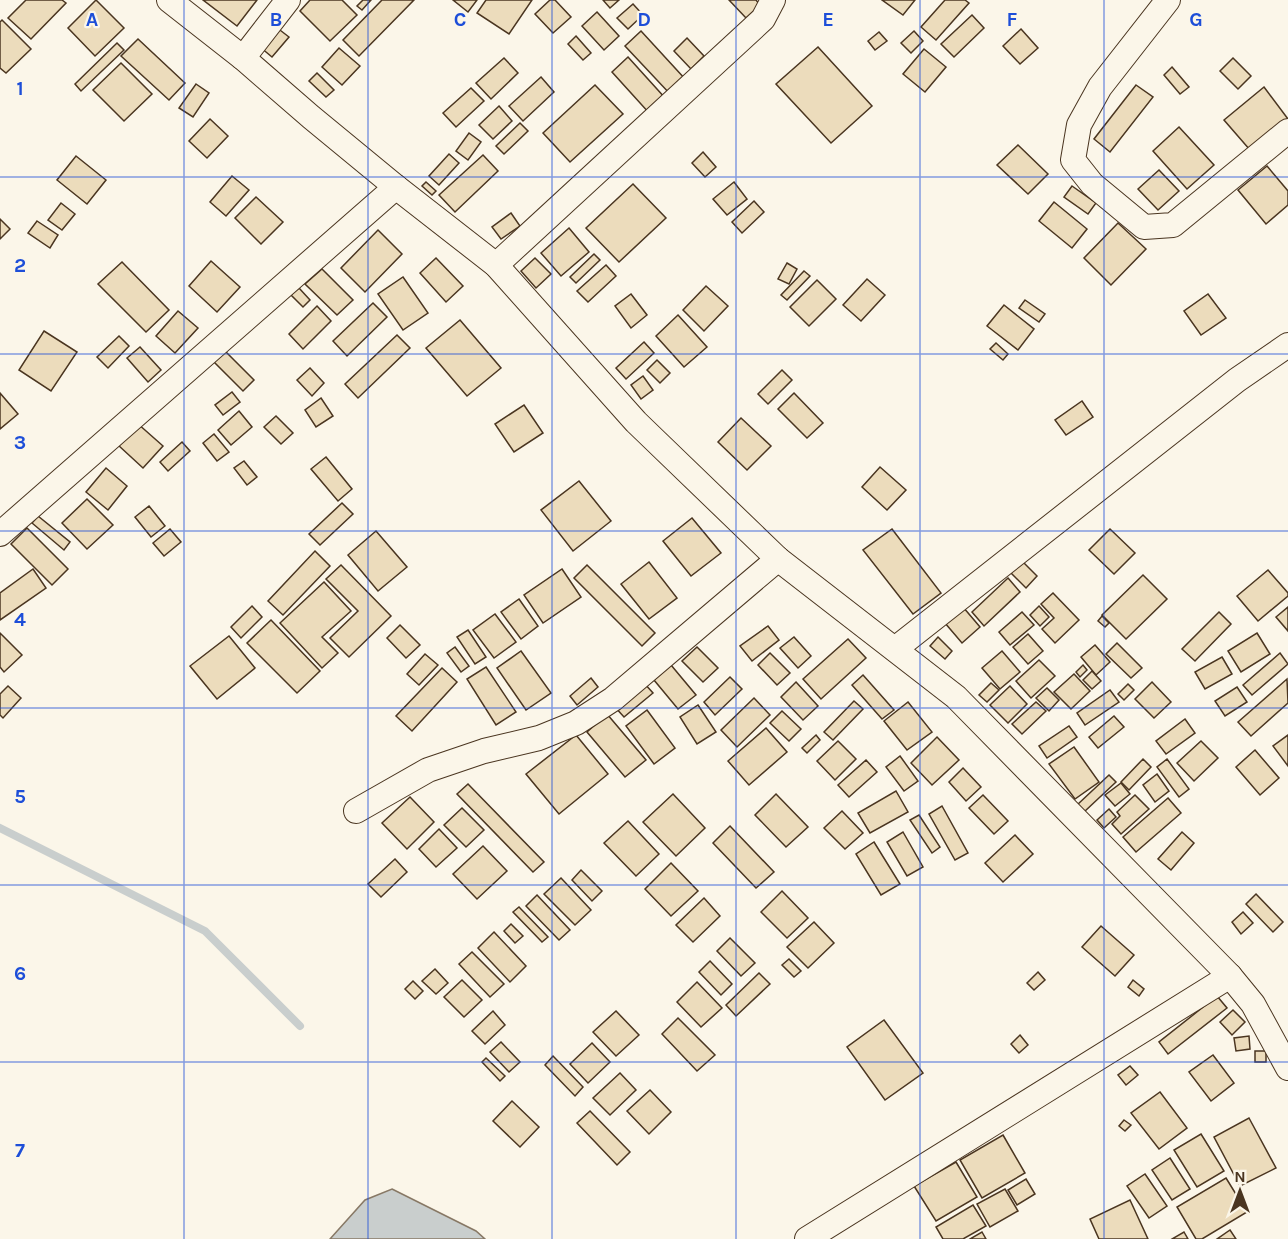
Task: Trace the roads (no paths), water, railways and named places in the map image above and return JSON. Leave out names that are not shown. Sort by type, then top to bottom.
[{"type":"street","points":[[169,0],[243,58],[396,187],[496,265],[636,422],[778,559],[956,697],[1230,976],[1253,1004],[1288,1068]]},
{"type":"street","points":[[243,58],[288,0]]},
{"type":"street","points":[[496,265],[763,19],[773,0]]},
{"type":"street","points":[[1168,0],[1100,87],[1079,124],[1073,160],[1092,184],[1144,227],[1173,225],[1288,131]]},
{"type":"street","points":[[0,534],[396,187]]},
{"type":"street","points":[[895,649],[1237,380],[1288,345]]},
{"type":"street","points":[[356,811],[428,770],[484,751],[539,738],[576,723],[613,699],[778,559]]},
{"type":"street","points":[[807,1239],[1230,976]]},
{"type":"waterway","points":[[0,828],[205,931],[300,1026]]}]
